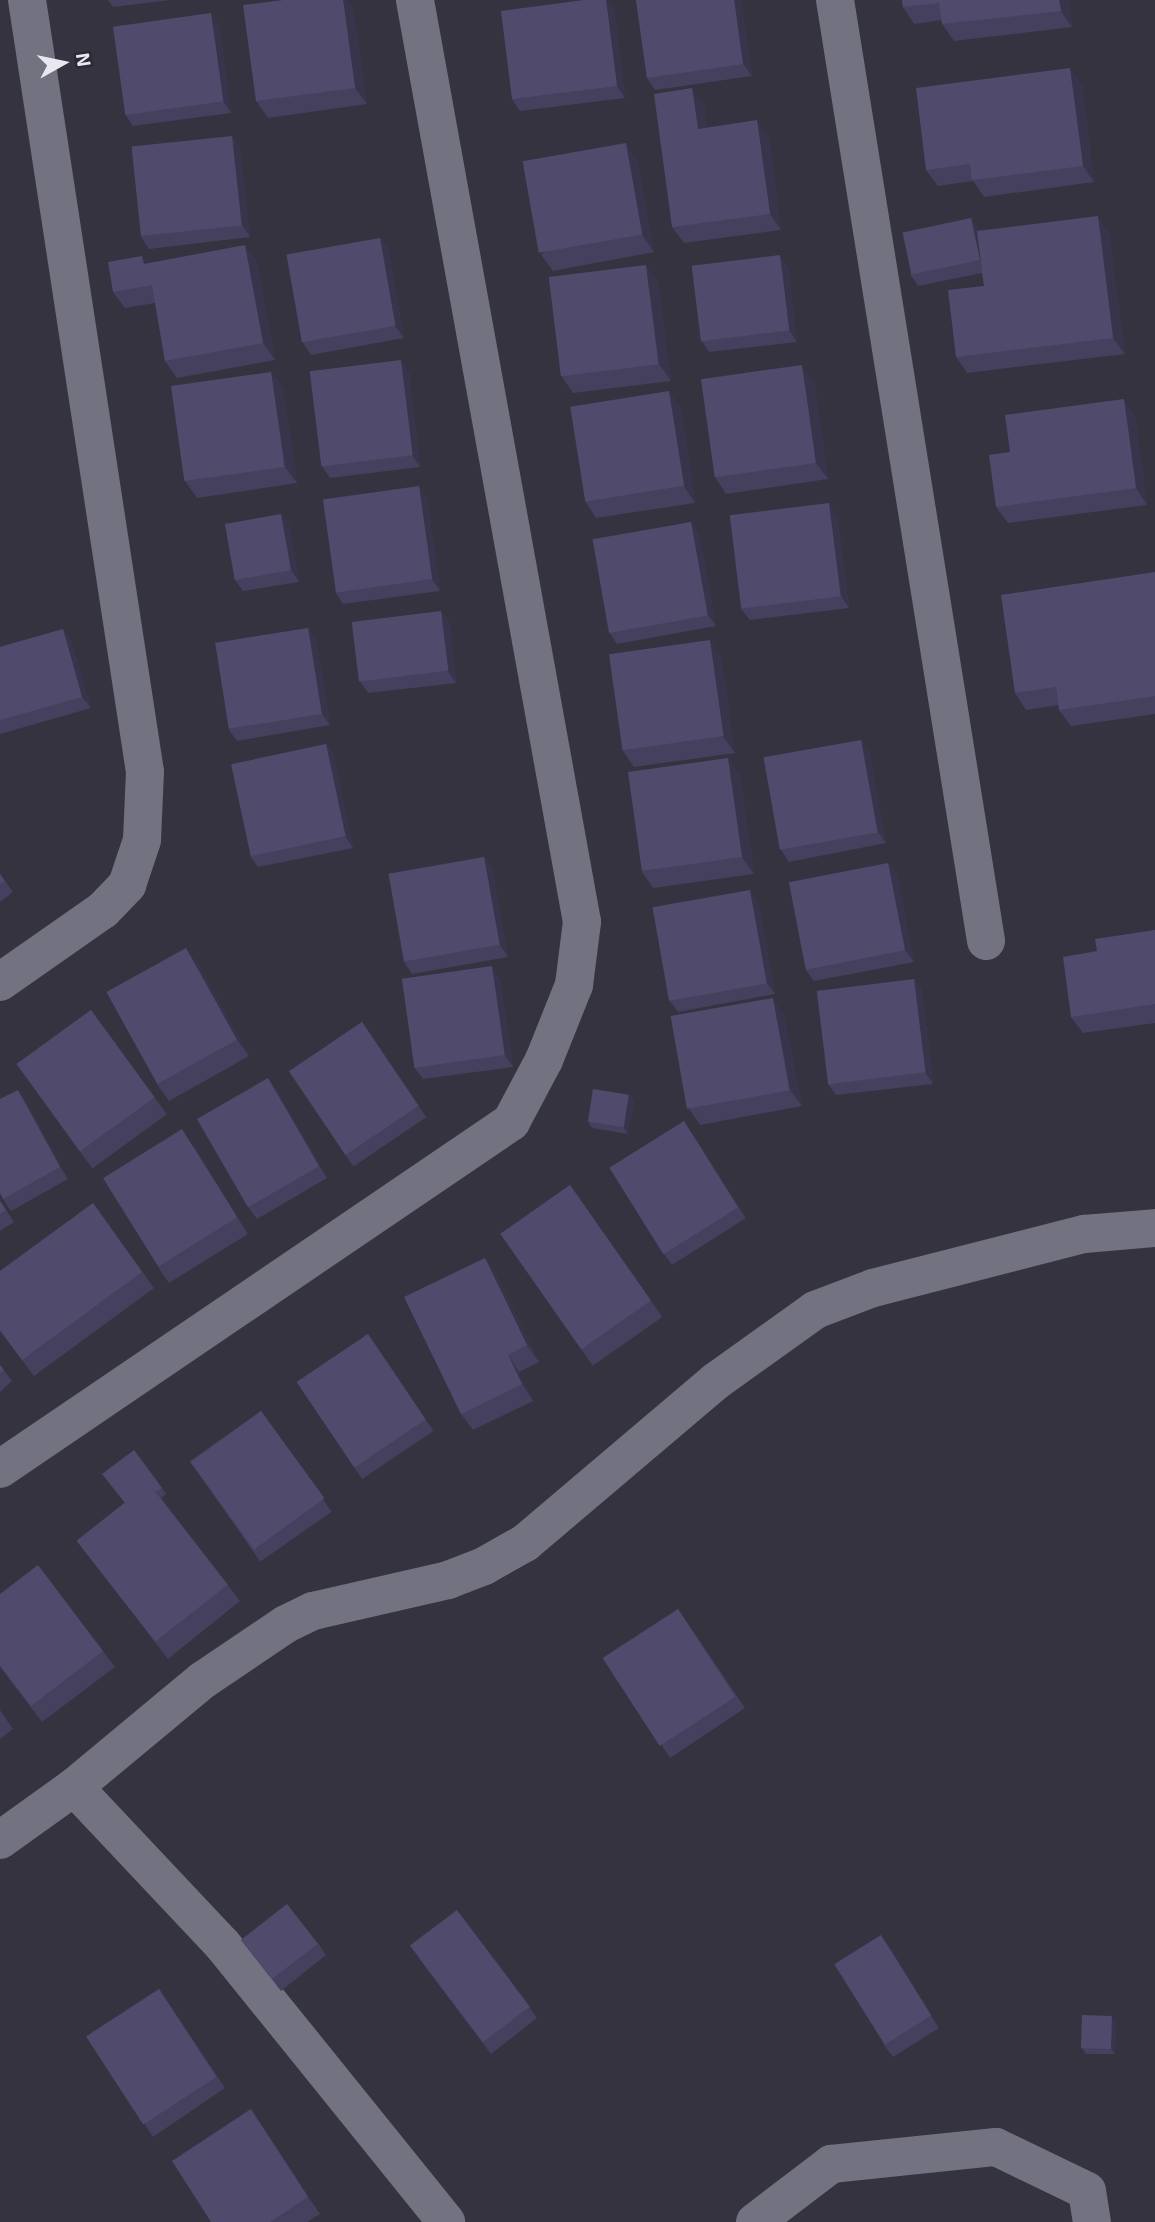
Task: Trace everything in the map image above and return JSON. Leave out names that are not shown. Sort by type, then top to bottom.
[{"type":"street","points":[[0,982],[103,910],[127,885],[142,840],[144,786],[27,0]]},
{"type":"street","points":[[0,1469],[511,1122],[544,1060],[574,985],[582,922],[415,0]]},
{"type":"street","points":[[835,0],[986,941]]},
{"type":"street","points":[[0,1840],[74,1787],[203,1680],[286,1624],[313,1611],[448,1580],[484,1566],[526,1543],[716,1381],[816,1310],[873,1288],[1084,1234],[1155,1228]]},
{"type":"street","points":[[74,1787],[222,1944],[446,2222]]},
{"type":"street","points":[[755,2222],[831,2164],[996,2147],[1087,2190],[1092,2222]]},
{"type":"building","points":[[283,0],[343,0],[355,88],[256,101],[243,5]]},
{"type":"building","points":[[584,0],[606,0],[617,86],[512,99],[501,11]]},
{"type":"building","points":[[636,0],[734,0],[743,64],[647,78]]},
{"type":"building","points":[[902,0],[1059,0],[1061,11],[942,24],[939,3],[903,7]]},
{"type":"building","points":[[211,13],[223,101],[125,115],[113,27]]},
{"type":"building","points":[[1070,68],[1083,166],[972,180],[970,164],[926,170],[916,88]]},
{"type":"building","points":[[692,88],[698,129],[757,120],[770,214],[672,227],[654,94]]},
{"type":"building","points":[[232,136],[241,226],[141,236],[132,147]]},
{"type":"building","points":[[626,143],[642,235],[539,253],[523,161]]},
{"type":"building","points":[[1098,216],[1113,338],[956,357],[948,290],[984,286],[977,231]]},
{"type":"building","points":[[971,218],[980,260],[911,275],[903,233]]},
{"type":"building","points":[[380,238],[395,326],[302,342],[286,254]]},
{"type":"building","points":[[245,245],[263,343],[165,361],[152,285],[113,292],[108,262],[142,256],[144,264]]},
{"type":"building","points":[[780,255],[789,330],[701,341],[692,266]]},
{"type":"building","points":[[646,265],[658,364],[561,376],[549,277]]},
{"type":"building","points":[[401,360],[413,455],[321,466],[310,371]]},
{"type":"building","points":[[802,365],[816,463],[715,477],[701,379]]},
{"type":"building","points":[[271,372],[284,467],[184,481],[171,386]]},
{"type":"building","points":[[669,391],[684,486],[585,501],[570,407]]},
{"type":"building","points":[[1124,399],[1136,488],[996,507],[989,455],[1010,452],[1005,415]]},
{"type":"building","points":[[419,486],[432,579],[336,593],[323,499]]},
{"type":"building","points":[[829,503],[840,596],[741,608],[730,515]]},
{"type":"building","points":[[281,514],[291,570],[235,580],[225,524]]},
{"type":"building","points":[[691,522],[707,616],[609,633],[593,539]]},
{"type":"building","points":[[1155,572],[1155,696],[1059,710],[1056,687],[1015,693],[1001,595]]},
{"type":"building","points":[[441,611],[448,671],[359,682],[352,622]]},
{"type":"building","points":[[308,628],[322,714],[229,729],[215,643]]},
{"type":"building","points":[[63,629],[82,697],[0,720],[0,647]]},
{"type":"building","points":[[710,640],[723,736],[622,750],[609,654]]},
{"type":"building","points":[[861,740],[877,833],[780,850],[764,757]]},
{"type":"building","points":[[326,744],[346,836],[251,856],[231,764]]},
{"type":"building","points":[[728,758],[742,857],[642,871],[628,772]]},
{"type":"building","points":[[484,857],[499,945],[404,961],[388,874]]},
{"type":"building","points":[[888,863],[905,950],[806,970],[789,882]]},
{"type":"building","points":[[750,890],[766,984],[669,1001],[653,907]]},
{"type":"building","points":[[1155,930],[1155,1004],[1071,1017],[1063,957],[1097,951],[1095,939]]},
{"type":"building","points":[[186,948],[237,1040],[157,1084],[106,992]]},
{"type":"building","points":[[492,966],[505,1055],[414,1068],[402,979]]},
{"type":"building","points":[[914,979],[925,1072],[828,1084],[817,991]]},
{"type":"building","points":[[773,998],[789,1091],[687,1109],[671,1016]]},
{"type":"building","points":[[91,1010],[154,1097],[80,1151],[17,1064]]},
{"type":"building","points":[[362,1022],[418,1106],[346,1155],[289,1071]]},
{"type":"building","points":[[268,1078],[319,1166],[248,1207],[197,1119]]},
{"type":"building","points":[[593,1089],[629,1095],[623,1127],[588,1122]]},
{"type":"building","points":[[18,1090],[60,1167],[3,1199],[0,1193],[0,1099]]},
{"type":"building","points":[[684,1121],[738,1208],[663,1254],[609,1168]]},
{"type":"building","points":[[182,1129],[237,1217],[158,1266],[103,1178]]},
{"type":"building","points":[[570,1185],[651,1301],[581,1349],[500,1234]]},
{"type":"building","points":[[0,1201],[6,1210],[0,1214]]},
{"type":"building","points":[[93,1203],[142,1272],[22,1360],[0,1330],[0,1271]]},
{"type":"building","points":[[485,1258],[527,1345],[508,1355],[522,1384],[461,1414],[404,1297]]},
{"type":"building","points":[[368,1334],[426,1419],[354,1467],[297,1382]]},
{"type":"building","points":[[261,1411],[324,1498],[254,1550],[191,1462]]},
{"type":"building","points":[[134,1450],[162,1488],[156,1492],[149,1484],[125,1503],[102,1474]]},
{"type":"building","points":[[149,1484],[228,1585],[155,1642],[77,1541]]},
{"type":"building","points":[[38,1565],[103,1651],[31,1706],[0,1665],[0,1594]]},
{"type":"building","points":[[678,1609],[735,1697],[660,1746],[603,1658]]},
{"type":"building","points":[[287,1904],[318,1943],[272,1979],[241,1940]]},
{"type":"building","points":[[457,1910],[530,2007],[483,2042],[410,1946]]},
{"type":"building","points":[[881,1935],[931,2016],[885,2045],[834,1964]]},
{"type":"building","points":[[159,1989],[216,2077],[143,2124],[86,2036]]},
{"type":"building","points":[[1082,2015],[1112,2016],[1111,2049],[1081,2048]]},
{"type":"building","points":[[251,2109],[308,2197],[270,2222],[211,2222],[172,2161]]}]
